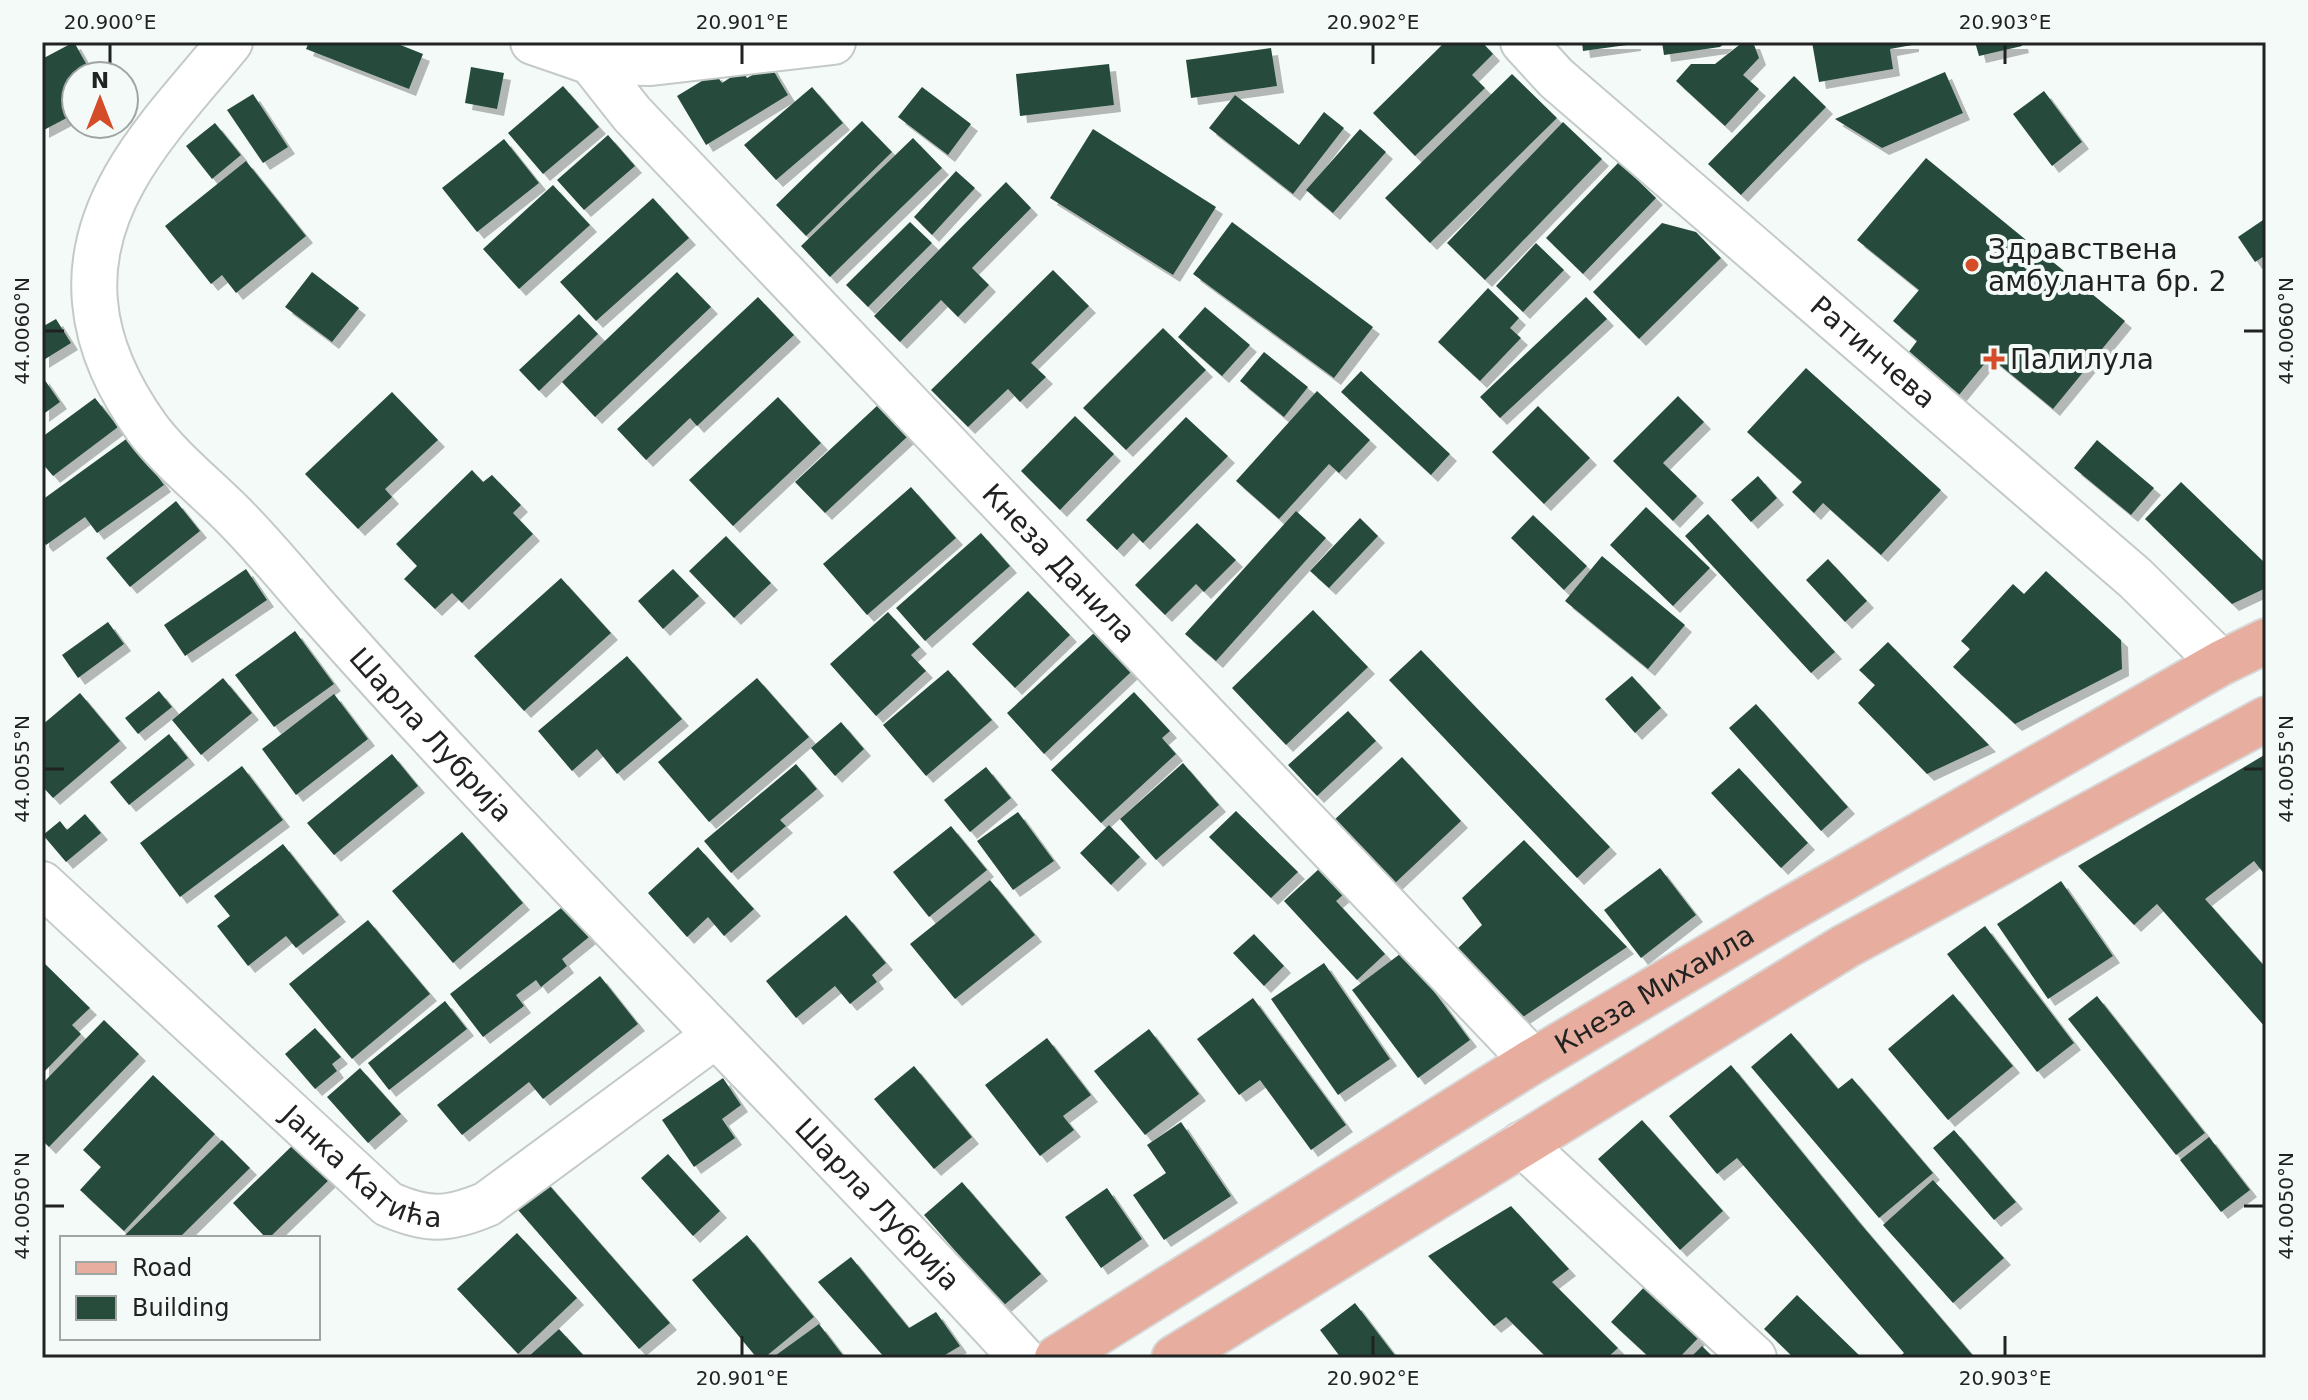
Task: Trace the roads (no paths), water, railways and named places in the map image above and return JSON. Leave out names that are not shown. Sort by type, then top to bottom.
[{"type":"main road","name":"Кнеза Михаила","points":[[1057,1358],[1533,1061],[1795,906],[2221,663],[2266,641]]},
{"type":"main road","points":[[1174,1358],[1846,946],[2266,719]]},
{"type":"street","name":"Шарла Лубрија","points":[[230,42],[137,158],[109,206],[100,233],[95,260],[95,303],[104,349],[118,385],[150,433],[236,517],[369,668],[1022,1358]]},
{"type":"street","points":[[533,42],[591,62],[651,63],[833,42]]},
{"type":"street","name":"Ратинчева","points":[[1523,42],[1556,78],[2135,578],[2221,663]]},
{"type":"street","name":"Кнеза Данила","points":[[591,62],[632,114],[1533,1061]]},
{"type":"street","name":"Јанка Катића","points":[[42,884],[388,1204],[412,1214],[440,1218],[463,1214],[487,1204],[716,1035]]},
{"type":"street","points":[[1522,1144],[1754,1358]]},
{"type":"place","name":"Здравствена амбуланта бр. 2","points":[[1972,265]]},
{"type":"place","name":"Палилула","points":[[1994,359]]}]
